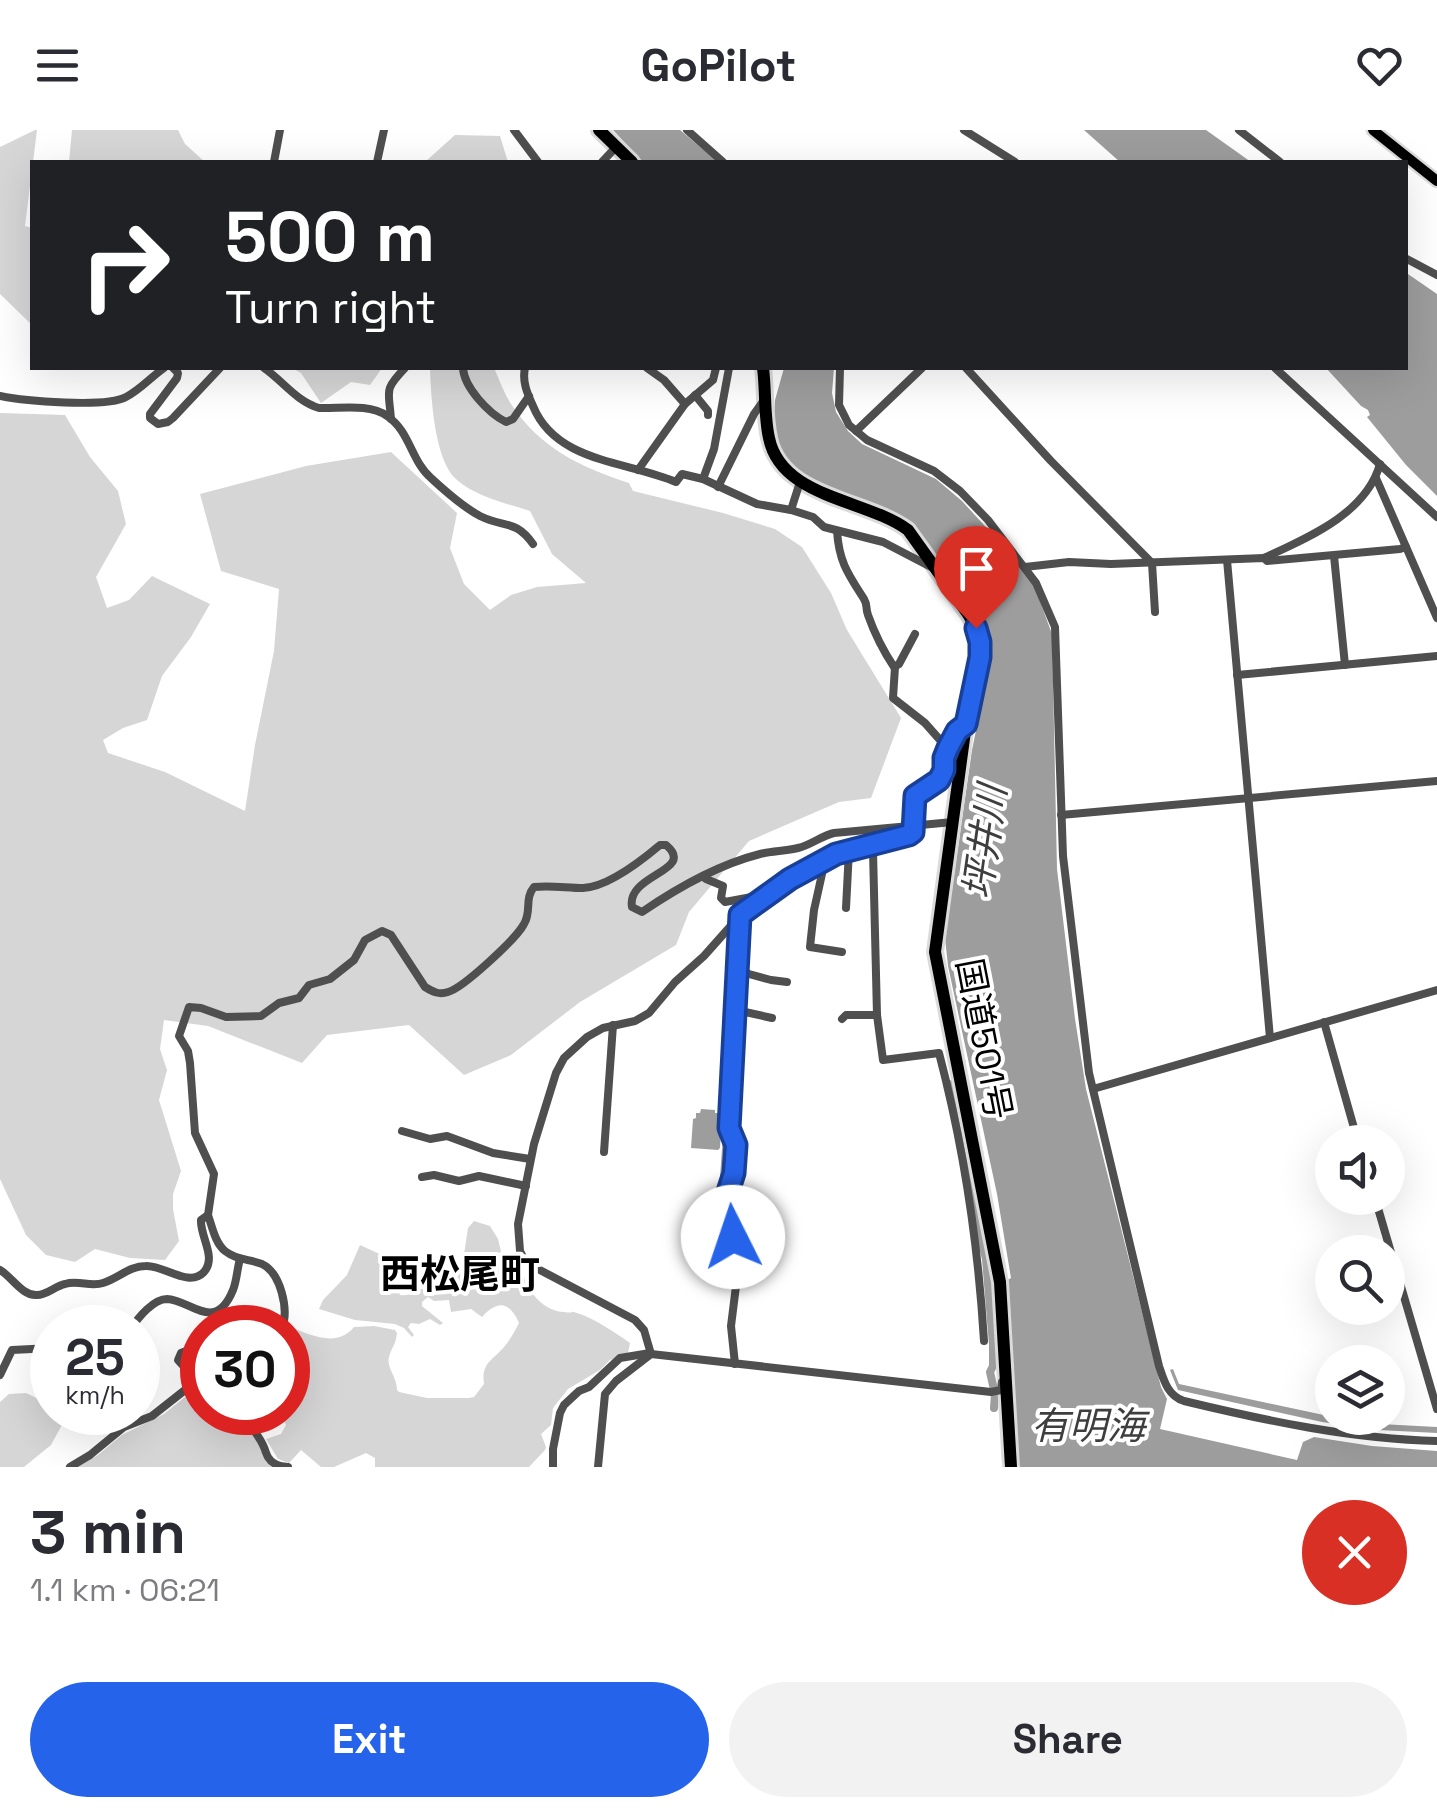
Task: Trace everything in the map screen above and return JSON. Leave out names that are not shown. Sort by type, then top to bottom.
[{"type":"highway","points":[[599,130],[630,160]]},
{"type":"highway","points":[[762,370],[768,436],[786,471],[800,482]]},
{"type":"highway","name":"国道501号","points":[[800,482],[908,530],[968,614],[980,642],[935,952],[1000,1282],[1011,1467]]},
{"type":"main road","points":[[1373,130],[1437,182]]},
{"type":"street","points":[[274,160],[280,130]]},
{"type":"street","points":[[377,160],[384,130]]},
{"type":"street","points":[[514,130],[536,160]]},
{"type":"street","points":[[687,130],[721,160]]},
{"type":"street","points":[[964,130],[1012,160]]},
{"type":"street","points":[[1239,130],[1277,160]]},
{"type":"street","points":[[604,160],[616,146]]},
{"type":"street","points":[[1408,260],[1437,275]]},
{"type":"street","points":[[0,396],[37,402],[117,401],[161,370]]},
{"type":"street","points":[[175,370],[176,378],[150,414],[158,424],[173,418],[218,370]]},
{"type":"street","points":[[267,370],[310,406],[376,410],[392,419],[430,478],[479,516],[524,531],[533,544]]},
{"type":"street","points":[[392,419],[387,392],[403,370]]},
{"type":"street","points":[[462,370],[484,405],[506,422],[513,419],[529,396]]},
{"type":"street","points":[[526,370],[529,396],[543,426],[591,456],[656,472],[676,482],[682,474],[703,480],[758,504],[813,517],[824,527],[884,542],[935,568]]},
{"type":"street","points":[[650,370],[685,404]]},
{"type":"street","points":[[638,470],[685,404],[713,380],[716,370]]},
{"type":"street","points":[[703,480],[714,449],[729,370]]},
{"type":"street","points":[[840,370],[840,405],[849,425],[883,449],[942,476],[988,520],[1036,582],[1055,628],[1067,897],[1089,1073],[1164,1380],[1176,1398],[1218,1410],[1368,1437],[1437,1439]]},
{"type":"street","points":[[856,430],[920,370]]},
{"type":"street","points":[[968,370],[1152,563],[1155,612]]},
{"type":"street","points":[[1278,370],[1437,517]]},
{"type":"street","points":[[695,395],[708,415]]},
{"type":"street","points":[[718,487],[766,397]]},
{"type":"street","points":[[1264,558],[1304,539],[1354,506],[1376,478],[1380,464]]},
{"type":"street","points":[[1376,478],[1437,618]]},
{"type":"street","points":[[791,510],[800,482]]},
{"type":"street","points":[[836,531],[843,563],[855,589],[866,601],[868,614],[895,667]]},
{"type":"street","points":[[1026,567],[1069,562],[1267,560],[1406,547]]},
{"type":"street","points":[[1334,556],[1344,666]]},
{"type":"street","points":[[1227,560],[1270,1038]]},
{"type":"street","points":[[915,634],[895,667],[893,698],[925,723],[948,748]]},
{"type":"street","points":[[1237,675],[1437,656]]},
{"type":"street","points":[[651,1354],[644,1330],[635,1320],[536,1268],[523,1257],[517,1235],[530,1159],[558,1066],[587,1037],[649,1012],[740,915],[761,898],[822,864],[913,832],[915,796],[939,780],[948,748],[966,724]]},
{"type":"street","points":[[1061,815],[1437,781]]},
{"type":"street","points":[[283,1305],[271,1271],[220,1246],[208,1215],[214,1174],[195,1133],[190,1063],[179,1036],[189,1007],[226,1017],[261,1016],[279,1003],[299,998],[309,985],[330,980],[354,960],[365,940],[382,931],[392,935],[425,987],[433,992],[452,992],[498,954],[525,924],[527,899],[534,887],[596,886],[634,866],[660,845],[666,846],[674,853],[673,864],[630,898],[632,908],[642,912],[666,894],[759,854],[799,848],[834,833],[952,822]]},
{"type":"street","points":[[873,851],[877,1015],[883,1060],[939,1053],[976,1240],[984,1340]]},
{"type":"street","points":[[846,908],[849,853]]},
{"type":"street","points":[[822,864],[810,947],[842,952]]},
{"type":"street","points":[[706,880],[723,886],[721,898],[725,902],[761,898]]},
{"type":"street","points":[[735,1362],[731,1326],[736,1261],[726,1198],[736,1162],[736,1145],[729,1128],[740,915]]},
{"type":"street","points":[[738,972],[787,982]]},
{"type":"street","points":[[1093,1089],[1437,990]]},
{"type":"street","points":[[736,1010],[772,1018]]},
{"type":"street","points":[[842,1018],[877,1015]]},
{"type":"street","points":[[1324,1022],[1353,1125]]},
{"type":"street","points":[[604,1152],[613,1026]]},
{"type":"street","points":[[402,1131],[430,1139],[447,1136],[493,1153],[530,1159]]},
{"type":"street","points":[[422,1177],[434,1175],[459,1181],[479,1176],[526,1186]]},
{"type":"street","points":[[0,1270],[25,1293],[36,1296],[64,1284],[104,1283],[141,1266],[196,1278],[209,1260],[201,1229],[202,1220],[208,1215]]},
{"type":"street","points":[[1379,1215],[1437,1409]]},
{"type":"street","points":[[155,1305],[170,1299],[198,1312],[217,1310],[234,1288],[240,1259]]},
{"type":"street","points":[[0,1376],[12,1350],[30,1349]]},
{"type":"street","points":[[553,1467],[553,1449],[564,1405],[620,1358],[651,1354],[994,1392],[1002,1387],[1002,1368],[1006,1366]]},
{"type":"street","points":[[601,1467],[605,1394],[616,1380],[651,1354]]},
{"type":"street","points":[[70,1467],[124,1426],[152,1416],[180,1394]]},
{"type":"street","points":[[256,1435],[268,1459],[288,1467]]},
{"type":"street","points":[[601,1467],[604,1456]]},
{"type":"shaded area","points":[[37,130],[33,160],[30,160],[25,226],[30,227],[30,323],[0,294],[0,147]]},
{"type":"shaded area","points":[[72,130],[178,130],[185,144],[203,160],[69,160]]},
{"type":"shaded area","points":[[455,135],[500,136],[507,160],[427,160]]},
{"type":"shaded area","points":[[296,370],[381,370],[370,385],[351,382],[321,403]]},
{"type":"shaded area","points":[[430,370],[495,370],[508,400],[522,419],[562,454],[629,483],[633,491],[775,529],[802,547],[901,718],[871,798],[839,802],[749,841],[689,912],[676,945],[580,1002],[511,1055],[464,1075],[409,1025],[327,1035],[302,1063],[208,1026],[164,1020],[160,1049],[167,1070],[159,1100],[181,1171],[173,1194],[179,1241],[165,1260],[130,1258],[95,1249],[75,1262],[46,1255],[26,1235],[0,1179],[0,413],[65,415],[90,457],[118,491],[126,524],[96,577],[107,608],[129,600],[152,576],[210,604],[162,676],[147,720],[103,740],[108,753],[165,772],[245,811],[274,651],[279,589],[221,571],[200,494],[306,466],[391,452],[457,513],[450,548],[464,584],[490,610],[511,595],[537,587],[586,583],[552,554],[530,511],[473,491],[449,471],[439,444]]},
{"type":"shaded area","points":[[474,1221],[490,1226],[498,1239],[504,1264],[524,1277],[539,1300],[557,1311],[592,1319],[630,1343],[628,1353],[610,1360],[568,1389],[553,1408],[551,1425],[541,1434],[545,1450],[529,1467],[375,1467],[375,1458],[366,1453],[334,1467],[321,1467],[301,1450],[289,1463],[278,1459],[266,1439],[310,1435],[310,1334],[340,1337],[354,1327],[374,1326],[395,1330],[388,1361],[399,1392],[427,1398],[474,1397],[484,1384],[486,1367],[519,1323],[508,1307],[498,1305],[482,1317],[471,1309],[451,1312],[449,1300],[434,1301],[428,1297],[422,1306],[443,1323],[430,1319],[411,1323],[408,1327],[412,1337],[395,1324],[355,1320],[319,1309],[347,1275],[360,1245],[397,1262],[400,1295],[415,1293],[435,1281],[454,1288],[456,1275],[446,1272],[463,1261],[468,1228]]},
{"type":"shaded area","points":[[9,1394],[30,1395],[30,1435],[56,1435],[51,1445],[24,1467],[0,1467],[0,1402]]},
{"type":"shaded area","points":[[180,1401],[180,1435],[258,1435],[275,1467],[76,1467],[122,1435],[160,1435],[160,1416]]},
{"type":"water","points":[[613,130],[680,130],[716,160],[641,160]]},
{"type":"water","points":[[1084,130],[1206,130],[1248,160],[1118,160]]},
{"type":"water","points":[[1408,274],[1437,294],[1437,496],[1406,465],[1367,417],[1368,410],[1328,370],[1408,370]]},
{"type":"water","points":[[783,370],[834,370],[832,393],[836,412],[848,431],[862,444],[936,479],[962,501],[1034,585],[1052,634],[1057,869],[1075,1019],[1086,1089],[1167,1399],[1160,1429],[1297,1460],[1303,1442],[1314,1437],[1437,1451],[1437,1467],[1017,1467],[1006,1281],[1011,1278],[945,938],[972,750],[989,667],[985,627],[907,521],[794,473],[776,451],[775,400]]},
{"type":"water","points":[[701,1109],[722,1113],[718,1150],[691,1148],[693,1119]]},
{"type":"water","points":[[1173,1369],[1179,1384],[1315,1413],[1315,1420],[1178,1390],[1170,1370]]},
{"type":"water","points":[[1405,1425],[1437,1427],[1437,1433],[1405,1431]]},
{"type":"waterway","points":[[877,848],[907,838]]},
{"type":"waterway","points":[[825,864],[844,854],[872,849]]},
{"type":"waterway","points":[[952,1084],[986,1259],[994,1408]]},
{"type":"waterway","points":[[724,1206],[726,1127]]},
{"type":"district","name":"西松尾町","points":[[460,1274]]},
{"type":"route","points":[[733,1237],[726,1198],[736,1162],[736,1145],[729,1128],[740,915],[790,879],[836,854],[913,832],[915,796],[939,780],[948,748],[966,724],[980,657],[976,628]]},
{"type":"water label","name":"坪井川","points":[[985,842]]},
{"type":"water label","name":"有明海","points":[[1088,1426]]}]
